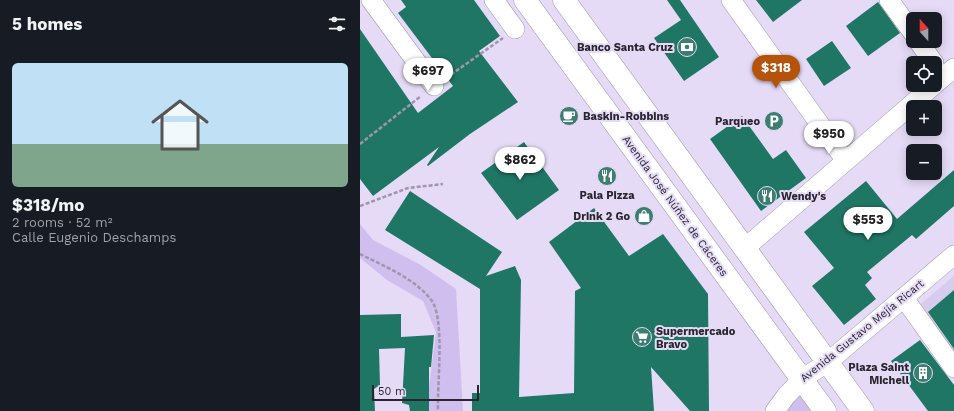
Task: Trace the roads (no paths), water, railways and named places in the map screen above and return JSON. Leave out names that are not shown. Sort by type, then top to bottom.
[{"type":"main road","name":"Avenida José Núñez de Cáceres","points":[[525,0],[825,411]]},
{"type":"main road","points":[[564,0],[863,411]]},
{"type":"street","points":[[371,0],[434,86]]},
{"type":"street","points":[[494,0],[515,30]]},
{"type":"street","points":[[731,0],[846,161]]},
{"type":"street","points":[[889,0],[906,23]]},
{"type":"street","points":[[745,248],[846,161],[919,92]]},
{"type":"street","name":"Avenida Gustavo Mejía Ricart","points":[[775,411],[786,396],[802,379],[828,362],[954,255]]},
{"type":"street","points":[[904,298],[954,368]]},
{"type":"place","name":"Banco Santa Cruz","points":[[687,47]]},
{"type":"place","name":"Baskin-Robbins","points":[[569,116]]},
{"type":"place","name":"Parqueo","points":[[774,121]]},
{"type":"place","name":"Pala Pizza","points":[[607,176]]},
{"type":"place","name":"Wendy's","points":[[767,196]]},
{"type":"place","name":"Drink 2 Go","points":[[644,216]]},
{"type":"place","name":"Supermercado Bravo","points":[[642,337]]},
{"type":"place","name":"Plaza Saint Michell","points":[[923,373]]}]
